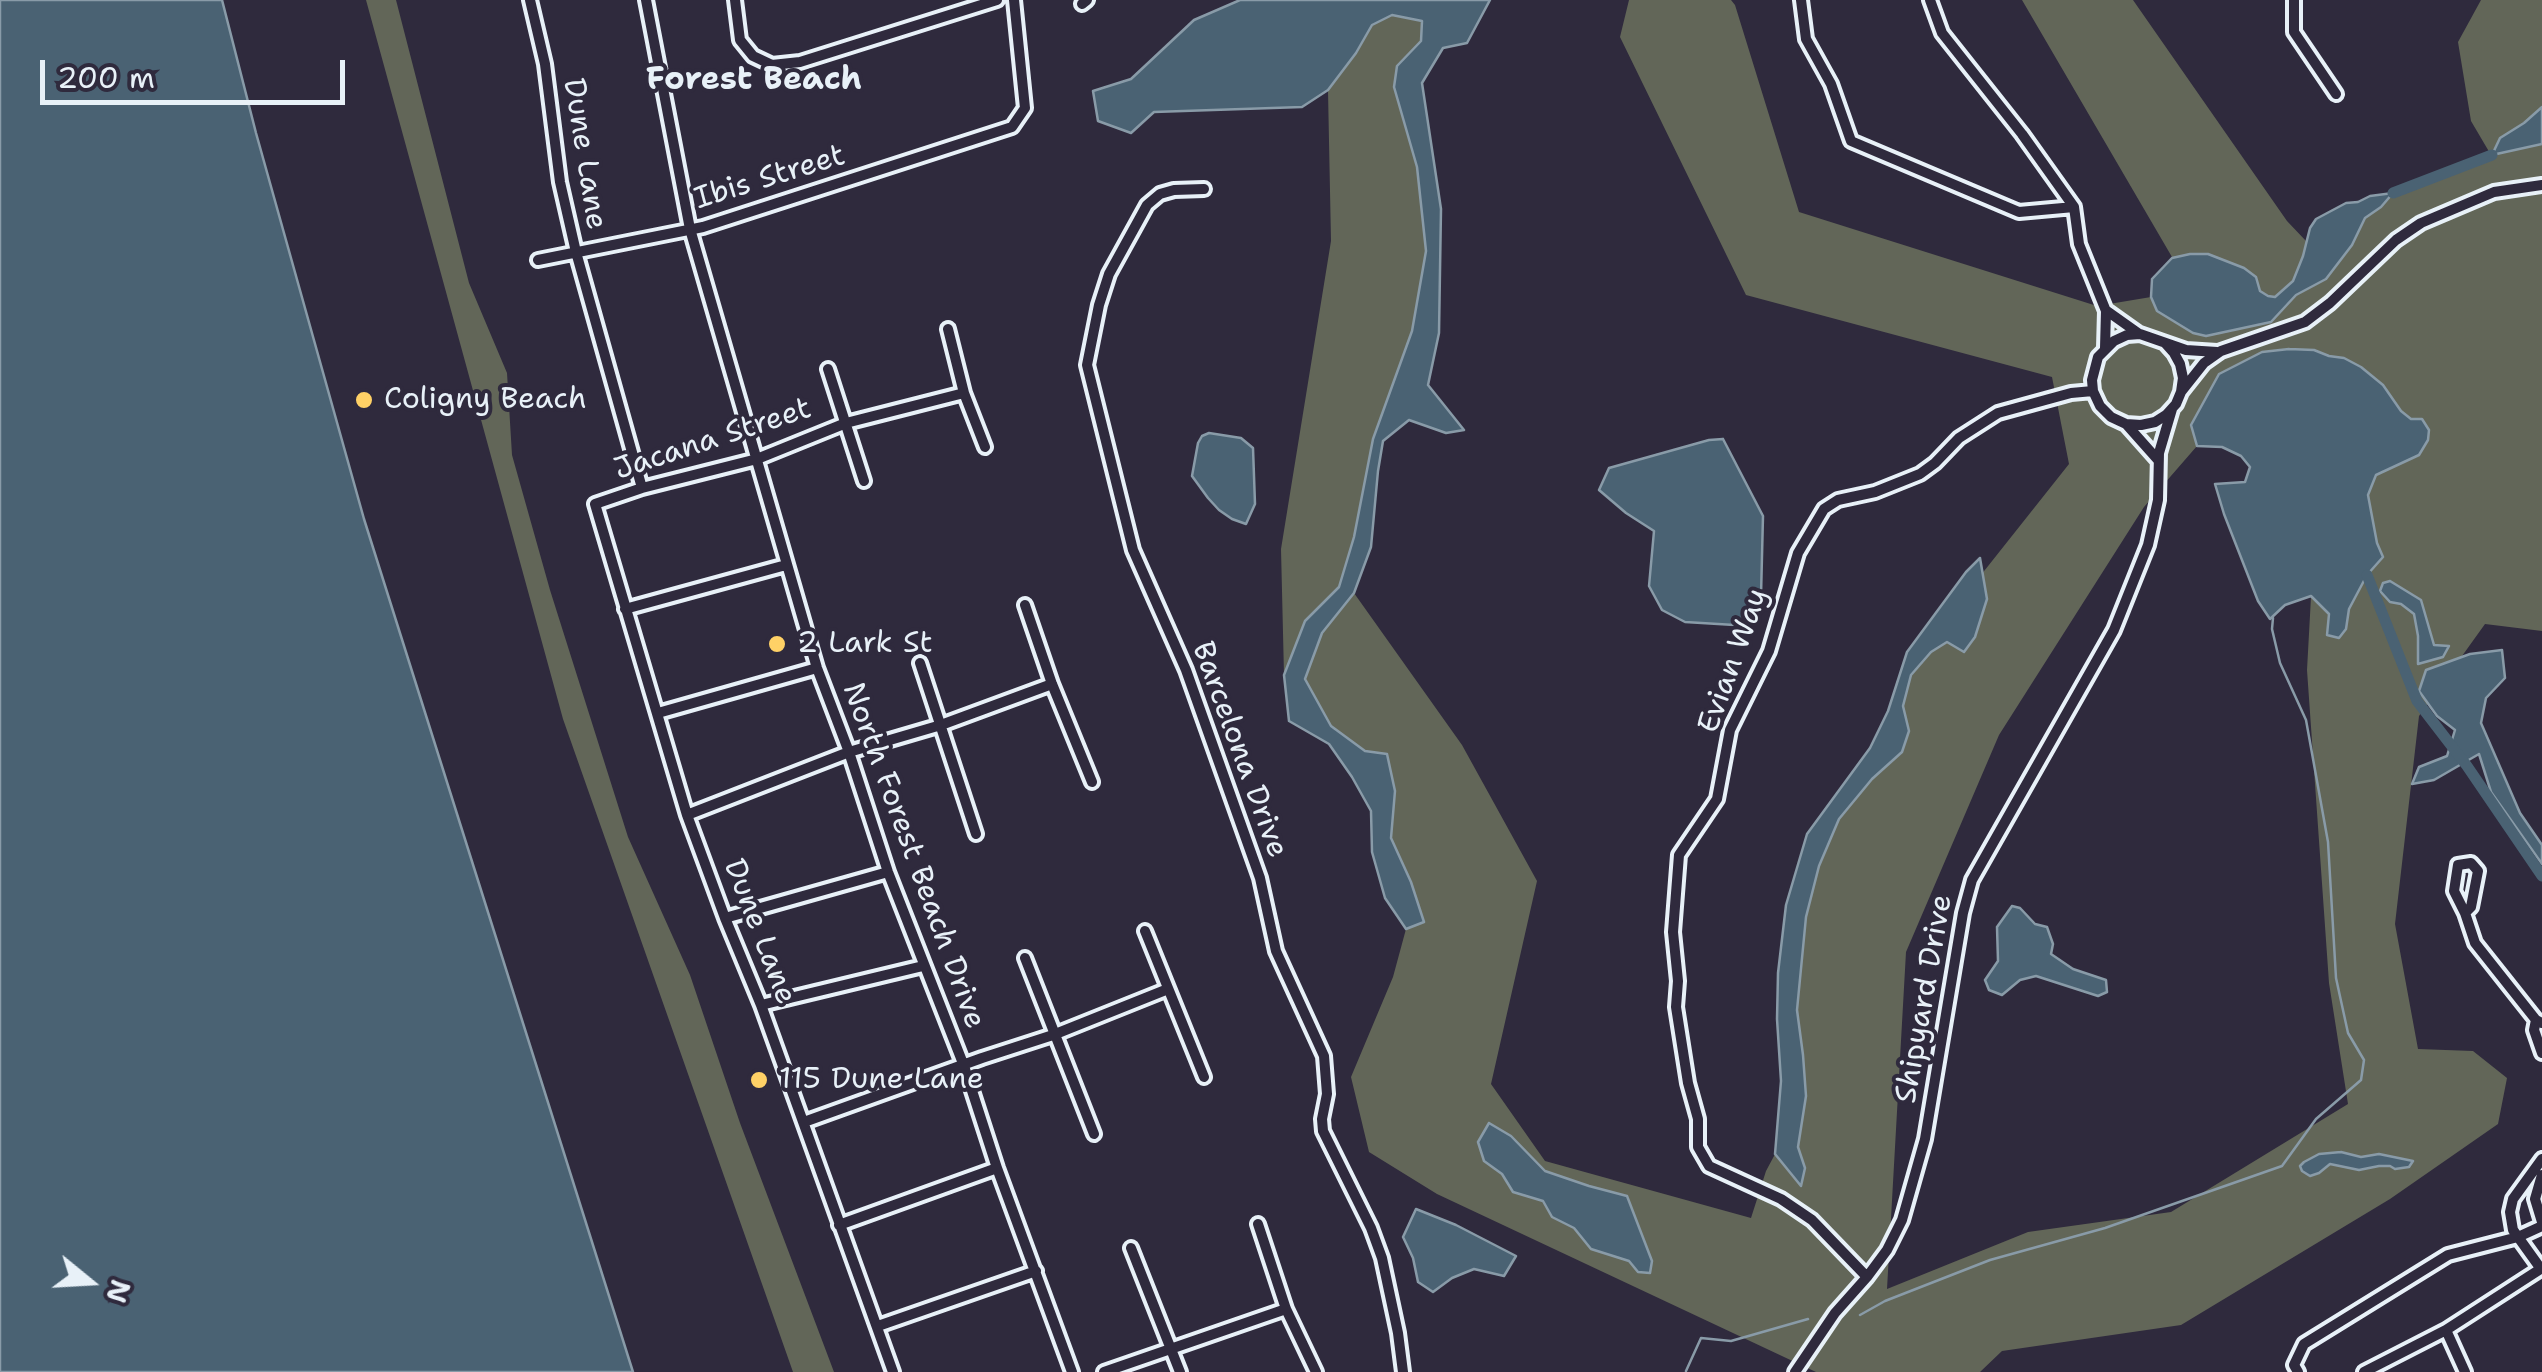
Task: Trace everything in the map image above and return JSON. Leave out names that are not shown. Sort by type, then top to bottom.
[{"type":"street","name":"Dune Lane","points":[[530,0],[545,64],[560,182],[576,252],[642,488]]},
{"type":"street","name":"North Forest Beach Drive","points":[[646,0],[690,229],[817,668],[1072,1372]]},
{"type":"street","points":[[735,0],[740,40],[753,56],[772,65],[800,62],[997,0]]},
{"type":"street","name":"Ibis Street","points":[[538,260],[690,229],[1012,126],[1025,108],[1014,0]]},
{"type":"street","points":[[1802,0],[1806,39],[1832,84],[1851,141],[2019,212],[2074,207]]},
{"type":"street","points":[[1930,0],[1942,32],[2074,207],[2079,244],[2106,310],[2105,348],[2094,368],[2093,391],[2100,406],[2126,424],[2155,422],[2172,409],[2204,363],[2221,351],[2305,322],[2330,304],[2396,240],[2421,224],[2494,192],[2542,184]]},
{"type":"street","points":[[2294,0],[2294,32],[2336,94]]},
{"type":"street","name":"Barcelona Drive","points":[[1204,189],[1160,194],[1147,205],[1108,274],[1087,366],[1133,550],[1186,670],[1260,878],[1276,951],[1324,1056],[1328,1094],[1323,1131],[1382,1258],[1403,1372]]},
{"type":"street","points":[[2106,310],[2140,334]]},
{"type":"street","points":[[948,329],[964,393],[985,447]]},
{"type":"street","points":[[2105,348],[2127,335],[2140,334],[2186,350],[2221,351]]},
{"type":"street","points":[[2165,343],[2180,364],[2181,392]]},
{"type":"street","name":"Jacana Street","points":[[828,370],[864,480]]},
{"type":"street","name":"Evian Way","points":[[1867,1278],[1812,1220],[1781,1200],[1709,1166],[1698,1147],[1698,1120],[1676,1007],[1678,980],[1673,932],[1679,855],[1718,800],[1730,730],[1769,651],[1798,553],[1824,509],[1838,500],[1875,492],[1920,474],[1959,438],[1998,413],[2093,391]]},
{"type":"street","name":"Jacana Street","points":[[595,504],[756,458],[846,423],[964,393]]},
{"type":"street","name":"Shipyard Drive","points":[[1794,1372],[1835,1313],[1887,1250],[1902,1220],[1925,1139],[1972,880],[2114,630],[2148,545],[2158,500],[2162,438],[2172,409]]},
{"type":"street","points":[[2126,424],[2159,461]]},
{"type":"street","name":"Dune Lane","points":[[595,504],[687,814],[804,1122],[893,1372]]},
{"type":"street","points":[[625,609],[786,564]]},
{"type":"street","points":[[1025,604],[1092,782]]},
{"type":"street","points":[[920,663],[976,834]]},
{"type":"street","points":[[658,713],[817,668]]},
{"type":"street","points":[[687,814],[849,752],[941,725],[1052,684]]},
{"type":"street","points":[[725,918],[888,872]]},
{"type":"street","points":[[2465,913],[2475,943],[2539,1022],[2534,1030],[2542,1054]]},
{"type":"street","points":[[1145,931],[1204,1076]]},
{"type":"street","points":[[1025,958],[1094,1134]]},
{"type":"street","points":[[761,1006],[923,966]]},
{"type":"street","points":[[804,1122],[1053,1035],[1168,989]]},
{"type":"street","points":[[2364,1372],[2446,1330],[2542,1269],[2510,1222],[2513,1199],[2542,1160]]},
{"type":"street","points":[[838,1225],[997,1168]]},
{"type":"street","points":[[2298,1372],[2294,1365],[2304,1344],[2448,1255],[2518,1237],[2542,1224],[2535,1199],[2542,1175]]},
{"type":"street","points":[[1258,1224],[1286,1309],[1316,1372]]},
{"type":"street","points":[[1131,1248],[1180,1372]]},
{"type":"street","points":[[878,1326],[1036,1271]]},
{"type":"street","points":[[1104,1372],[1286,1309]]},
{"type":"street","points":[[2446,1330],[2466,1372]]},
{"type":"green space","points":[[366,0],[396,0],[469,283],[507,373],[512,455],[628,837],[690,975],[740,1123],[834,1372],[793,1372],[563,719]]},
{"type":"green space","points":[[1240,0],[1490,0],[1467,43],[1443,48],[1422,83],[1441,209],[1439,333],[1428,385],[1464,430],[1446,433],[1409,420],[1383,441],[1371,547],[1354,593],[1462,745],[1537,881],[1491,1084],[1545,1161],[1751,1218],[1766,1171],[1789,1128],[1785,933],[1819,827],[1893,728],[1904,672],[2069,464],[2052,377],[1746,295],[1620,37],[1629,0],[1731,0],[1799,212],[2097,306],[2151,297],[2152,279],[2172,257],[2022,0],[2133,0],[2287,221],[2306,241],[2316,219],[2346,203],[2393,193],[2491,155],[2471,121],[2458,42],[2481,0],[2542,0],[2542,631],[2485,624],[2419,716],[2395,924],[2418,1049],[2473,1051],[2507,1078],[2498,1124],[2390,1199],[2181,1325],[2002,1351],[1980,1372],[1816,1372],[1437,1194],[1369,1152],[1351,1077],[1393,977],[1406,929],[1385,898],[1372,852],[1371,811],[1329,744],[1289,721],[1284,675],[1281,549],[1331,241],[1328,91],[1302,107],[1154,112],[1131,133],[1098,121],[1093,91],[1131,79],[1194,20]],"holes":[[[2197,446],[2222,447],[2241,456],[2250,467],[2245,482],[2215,484],[2258,601],[2270,619],[2285,605],[2311,597],[2307,670],[2329,983],[2348,1104],[2171,1212],[2028,1232],[1887,1289],[1906,952],[1999,735],[2144,507]]]},
{"type":"water","points":[[0,0],[222,0],[364,519],[633,1372],[0,1372]]},
{"type":"water","points":[[1240,0],[1490,0],[1467,43],[1443,48],[1422,83],[1441,209],[1439,333],[1428,385],[1464,430],[1446,433],[1409,420],[1383,441],[1371,547],[1354,593],[1322,633],[1305,679],[1331,726],[1365,751],[1387,754],[1395,791],[1391,838],[1424,922],[1406,929],[1385,898],[1372,852],[1371,811],[1329,744],[1289,721],[1284,675],[1305,621],[1339,587],[1354,537],[1373,439],[1412,331],[1426,251],[1417,167],[1394,87],[1397,66],[1421,41],[1422,21],[1392,15],[1372,25],[1328,90],[1302,107],[1154,112],[1131,133],[1098,121],[1093,91],[1131,79],[1194,20]]},
{"type":"water","points":[[2542,107],[2542,144],[2492,155],[2500,138]]},
{"type":"water","points":[[2393,193],[2365,218],[2352,245],[2326,279],[2296,295],[2271,322],[2206,336],[2193,333],[2157,311],[2151,297],[2152,279],[2172,258],[2208,254],[2244,268],[2256,277],[2260,291],[2275,297],[2293,281],[2316,219],[2346,203]]},
{"type":"water","points":[[2314,350],[2361,367],[2383,385],[2401,411],[2411,419],[2422,419],[2429,430],[2419,455],[2376,475],[2368,495],[2383,557],[2367,575],[2339,638],[2327,635],[2329,614],[2311,596],[2285,605],[2270,619],[2258,601],[2215,484],[2245,482],[2250,467],[2241,456],[2222,447],[2197,446],[2191,425],[2219,374],[2262,352]]},
{"type":"water","points":[[1209,433],[1241,438],[1253,448],[1255,504],[1246,524],[1219,510],[1192,476],[1198,443]]},
{"type":"water","points":[[1723,439],[1763,516],[1761,596],[1751,626],[1685,622],[1662,610],[1649,586],[1654,531],[1599,490],[1609,468]]},
{"type":"water","points":[[1980,558],[1987,599],[1975,637],[1964,652],[1947,642],[1931,652],[1911,675],[1903,706],[1909,731],[1902,752],[1872,779],[1839,819],[1819,866],[1806,917],[1797,1010],[1806,1096],[1798,1147],[1805,1168],[1801,1186],[1775,1154],[1781,1081],[1778,973],[1786,905],[1807,834],[1870,748],[1888,711],[1907,652]]},
{"type":"water","points":[[2390,581],[2421,600],[2434,645],[2449,646],[2443,657],[2418,664],[2414,614],[2401,604],[2390,602],[2380,591],[2383,583]]},
{"type":"water","points":[[2502,650],[2505,678],[2486,698],[2481,723],[2520,813],[2542,845],[2542,864],[2491,792],[2479,754],[2434,780],[2412,784],[2419,767],[2447,756],[2455,730],[2437,716],[2419,691],[2426,670],[2470,654]]},
{"type":"water","points":[[2012,906],[2020,908],[2035,924],[2047,927],[2053,944],[2051,954],[2073,969],[2106,980],[2107,992],[2098,996],[2036,976],[2020,980],[2002,995],[1989,990],[1985,980],[1998,961],[1997,927]]},
{"type":"water","points":[[1489,1123],[1511,1136],[1545,1171],[1627,1196],[1652,1261],[1650,1273],[1638,1272],[1629,1261],[1591,1249],[1574,1228],[1552,1217],[1543,1201],[1513,1192],[1502,1174],[1484,1161],[1478,1142]]},
{"type":"water","points":[[2341,1152],[2413,1161],[2409,1167],[2395,1169],[2379,1166],[2359,1170],[2330,1164],[2310,1176],[2302,1171],[2300,1166],[2304,1162],[2319,1154]]},
{"type":"water","points":[[1416,1209],[1516,1256],[1504,1276],[1474,1269],[1433,1292],[1418,1282],[1403,1237]]},
{"type":"waterway","points":[[2393,193],[2492,155]]},
{"type":"waterway","points":[[2367,575],[2417,701],[2542,876]]},
{"type":"waterway","points":[[1860,1315],[1885,1301],[1990,1260],[2105,1228],[2282,1166],[2316,1119],[2361,1080],[2364,1060],[2348,1033],[2336,978],[2328,842],[2306,720],[2280,663],[2273,618]]},
{"type":"waterway","points":[[1686,1371],[1701,1338],[1731,1341],[1808,1319]]},
{"type":"place","name":"Coligny Beach","points":[[364,400]]},
{"type":"place","name":"2 Lark St","points":[[777,644]]},
{"type":"place","name":"115 Dune Lane","points":[[759,1080]]},
{"type":"district","name":"Forest Beach","points":[[754,81]]}]
